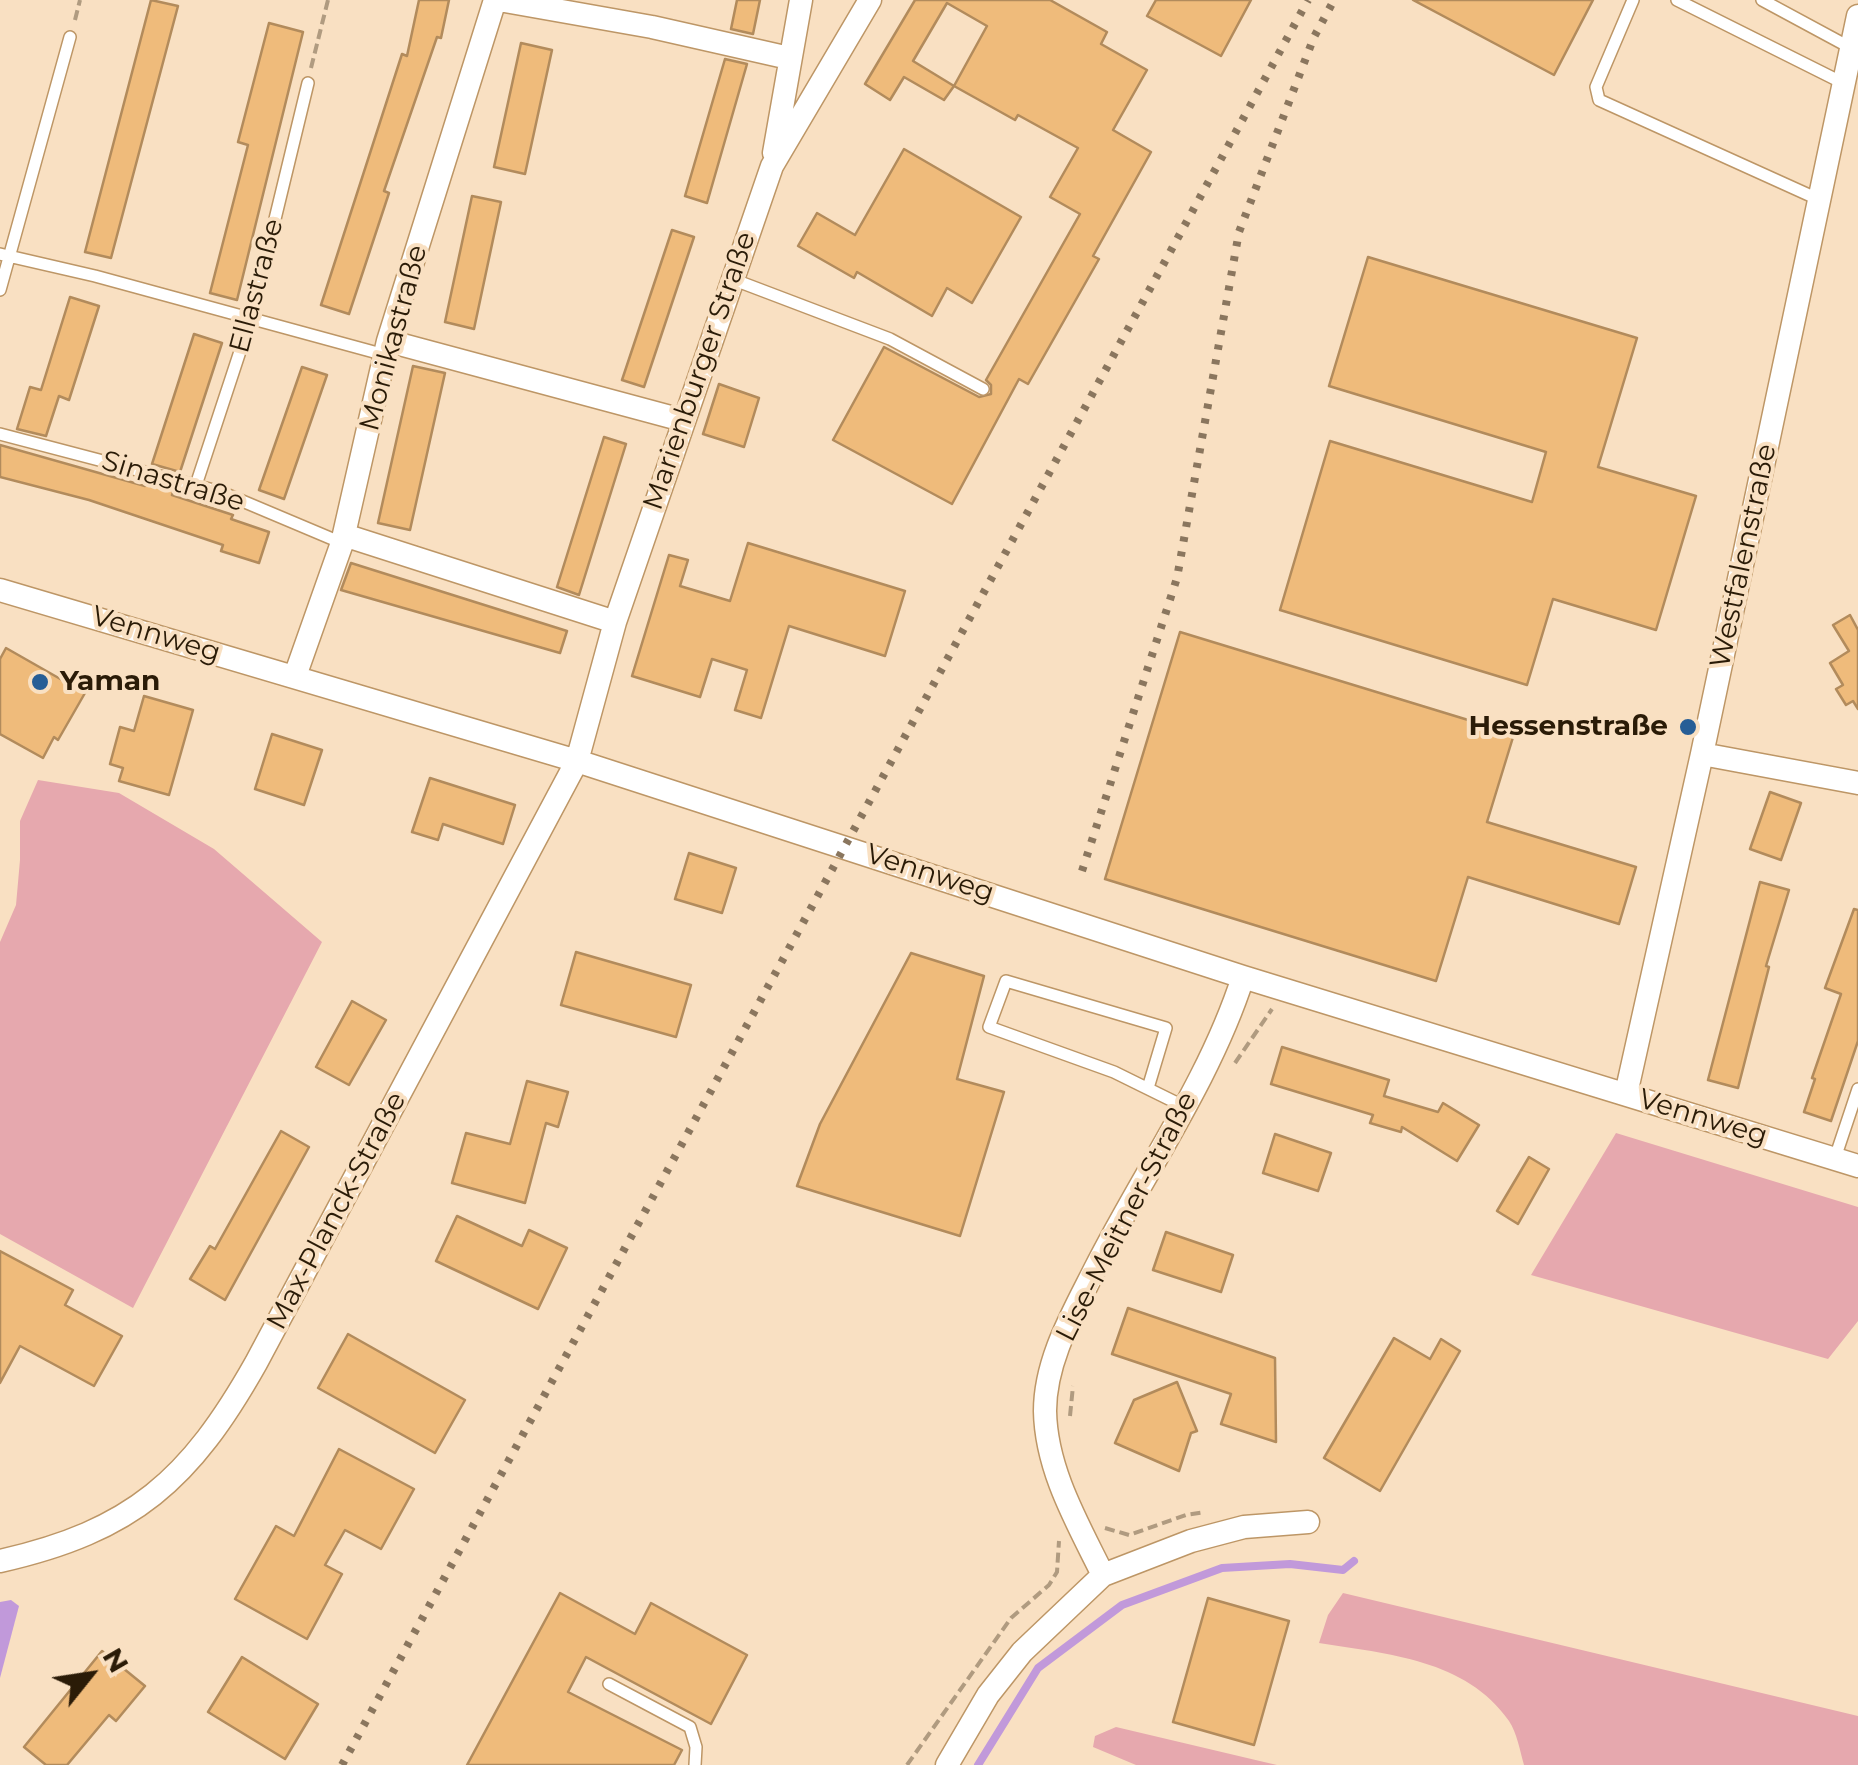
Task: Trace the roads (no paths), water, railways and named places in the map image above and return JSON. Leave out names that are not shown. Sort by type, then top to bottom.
[{"type":"street","points":[[497,0],[652,27],[789,58]]},
{"type":"street","name":"Monikastraße","points":[[295,676],[343,539],[386,348],[497,0]]},
{"type":"street","points":[[772,166],[801,0]]},
{"type":"street","name":"Marienburger Straße","points":[[577,761],[615,622],[772,166],[870,0]]},
{"type":"street","name":"Westfalenstraße","points":[[1626,1094],[1858,16]]},
{"type":"street","points":[[386,348],[682,420]]},
{"type":"street","points":[[343,539],[615,622]]},
{"type":"street","name":"Vennweg","points":[[0,590],[577,761],[1243,977],[1847,1162]]},
{"type":"street","points":[[1702,754],[1858,782]]},
{"type":"street","name":"Max-Planck-Straße","points":[[0,1561],[78,1540],[112,1524],[174,1478],[218,1426],[256,1362],[577,761]]},
{"type":"street","name":"Lise-Meitner-Straße","points":[[1103,1575],[1059,1479],[1045,1409],[1049,1376],[1068,1323],[1231,1014],[1243,977]]},
{"type":"street","points":[[947,1765],[988,1696],[1022,1652],[1103,1575],[1191,1541],[1244,1528],[1308,1522]]},
{"type":"lane","points":[[1632,0],[1596,87],[1599,100],[1820,200]]},
{"type":"lane","points":[[1677,0],[1844,83]]},
{"type":"lane","points":[[1762,0],[1852,48]]},
{"type":"lane","points":[[0,290],[5,255],[70,37]]},
{"type":"lane","name":"Ellastraße","points":[[196,485],[251,318],[308,83]]},
{"type":"lane","points":[[5,255],[386,348]]},
{"type":"lane","points":[[732,279],[890,339],[983,388]]},
{"type":"lane","name":"Sinastraße","points":[[0,434],[196,485],[343,539]]},
{"type":"lane","points":[[1148,1088],[1166,1028],[1006,981],[989,1027],[1114,1072],[1183,1106]]},
{"type":"lane","points":[[1847,1162],[1858,1090]]},
{"type":"lane","points":[[609,1684],[690,1728],[696,1765]]},
{"type":"waterway","points":[[978,1765],[1038,1668],[1122,1605],[1222,1568],[1290,1564],[1343,1570],[1354,1561]]},
{"type":"railway","points":[[342,1765],[1308,0]]},
{"type":"railway","points":[[1082,871],[1177,578],[1239,232],[1314,37],[1334,0]]},
{"type":"place","name":"Yaman","points":[[40,682]]},
{"type":"place","name":"Hessenstraße","points":[[1688,727]]}]
